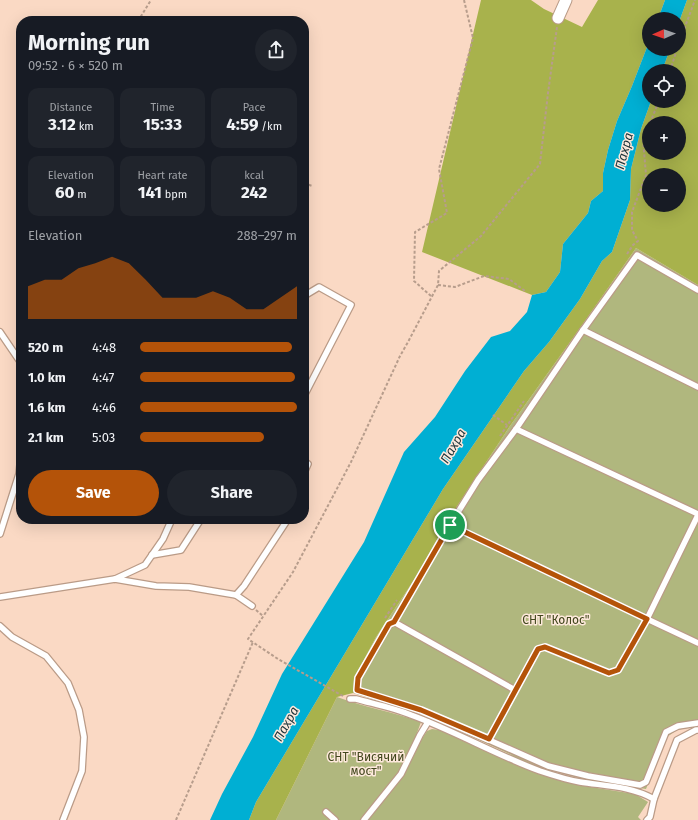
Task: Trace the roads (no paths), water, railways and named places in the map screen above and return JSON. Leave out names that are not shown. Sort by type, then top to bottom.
[{"type":"street","points":[[558,18],[566,0]]},
{"type":"lane","points":[[698,290],[637,255],[583,330],[516,429],[478,480],[394,622],[389,624],[358,678],[357,690],[421,710],[548,766],[588,776],[640,785],[646,782],[666,732],[678,726],[698,723]]},
{"type":"lane","points":[[309,293],[319,287],[351,305],[309,386]]},
{"type":"lane","points":[[583,330],[698,387]]},
{"type":"lane","points":[[0,332],[16,356]]},
{"type":"lane","points":[[489,739],[538,649],[545,647],[609,673],[618,670],[647,619],[698,514],[516,429]]},
{"type":"lane","points":[[0,534],[16,483]]},
{"type":"lane","points":[[0,597],[115,579],[145,566],[164,539],[170,524]]},
{"type":"lane","points":[[152,555],[181,550],[198,524]]},
{"type":"lane","points":[[236,595],[244,586],[285,524]]},
{"type":"lane","points":[[450,525],[698,643]]},
{"type":"lane","points":[[115,579],[156,586],[189,587],[236,595],[252,606]]},
{"type":"lane","points":[[394,622],[515,690]]},
{"type":"lane","points":[[0,626],[12,637],[46,656],[68,683],[79,710],[84,737],[82,771],[63,820]]},
{"type":"lane","points":[[350,699],[356,699],[411,714],[540,771],[578,782],[632,789],[654,798]]},
{"type":"lane","points":[[364,820],[401,774],[428,722]]},
{"type":"lane","points":[[650,819],[654,798],[677,740],[698,730]]},
{"type":"lane","points":[[326,812],[335,820]]},
{"type":"water","points":[[665,0],[687,0],[683,12],[661,12]]},
{"type":"water","name":"Пахра","points":[[644,56],[667,56],[665,64],[642,64],[642,108],[648,108],[646,116],[642,116],[642,126],[631,169],[630,200],[612,252],[602,261],[580,299],[549,342],[524,371],[443,489],[256,802],[249,820],[210,820],[222,794],[253,737],[282,674],[364,542],[404,452],[435,417],[465,371],[491,337],[510,331],[527,312],[532,295],[546,292],[560,272],[563,244],[588,213],[591,201],[603,191],[603,173],[608,150],[617,121]]},
{"type":"park label","name":"СНТ \"Колос\"","points":[[556,620]]},
{"type":"park label","name":"СНТ \"Висячий мост\"","points":[[366,764]]}]
